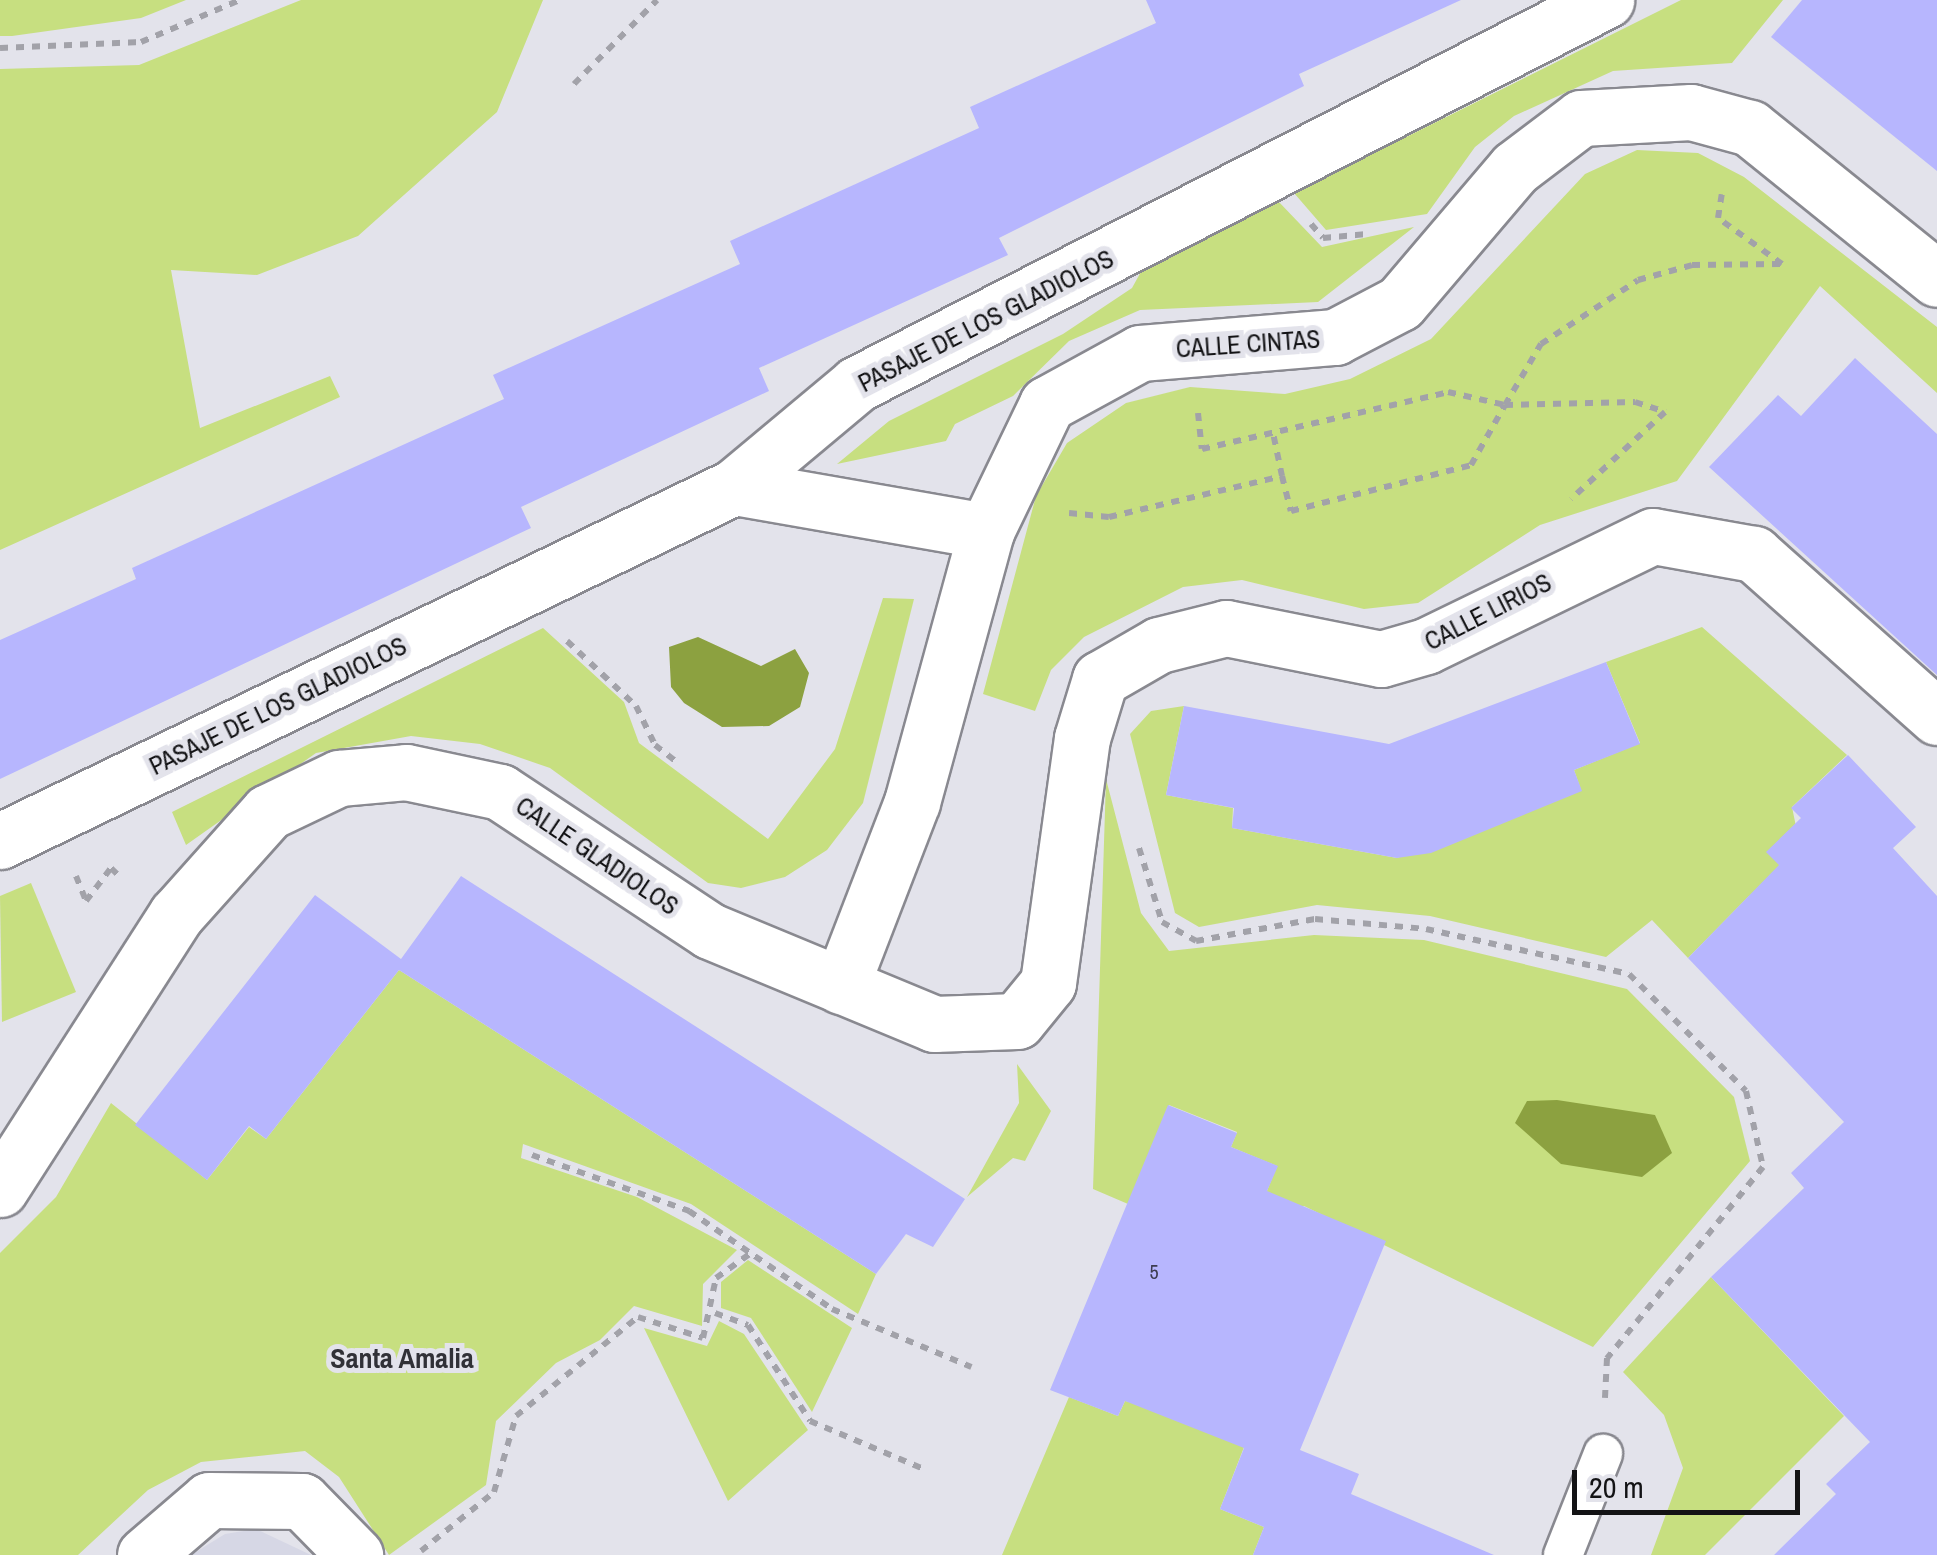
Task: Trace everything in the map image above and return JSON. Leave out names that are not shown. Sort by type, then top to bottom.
[{"type":"street","name":"PASAJE DE LOS GLADIOLOS","points":[[0,841],[734,488],[857,384],[1268,177],[1606,0]]},
{"type":"street","name":"CALLE CINTAS","points":[[841,986],[912,802],[992,517],[1047,404],[1140,353],[1334,338],[1400,302],[1516,168],[1581,118],[1691,112],[1750,128],[1937,279]]},
{"type":"street","points":[[734,488],[992,517]]},
{"type":"street","name":"CALLE LIRIOS","points":[[1018,1021],[1048,982],[1082,738],[1100,679],[1159,645],[1226,628],[1381,659],[1426,646],[1578,566],[1653,536],[1754,554],[1937,717]]},
{"type":"street","name":"CALLE GLADIOLOS","points":[[0,1189],[176,915],[268,812],[340,778],[406,772],[500,792],[710,931],[934,1024],[1018,1021]]},
{"type":"street","points":[[145,1555],[209,1500],[302,1500],[355,1555]]},
{"type":"lane","points":[[1562,1555],[1603,1454]]},
{"type":"path","points":[[0,48],[140,42],[240,0]]},
{"type":"path","points":[[574,84],[657,0]]},
{"type":"path","points":[[1273,433],[1291,511],[1471,465],[1541,344],[1605,297],[1692,264],[1782,264],[1718,218],[1750,128]]},
{"type":"path","points":[[1268,177],[1323,238],[1382,233],[1410,218],[1452,243]]},
{"type":"path","points":[[1193,349],[1202,449],[1448,392],[1504,406],[1635,402],[1665,412],[1582,482],[1562,514],[1578,566]]},
{"type":"path","points":[[992,517],[1109,517],[1282,476]]},
{"type":"path","points":[[515,591],[636,706],[655,745],[680,764]]},
{"type":"path","points":[[1137,841],[1162,922],[1196,941],[1316,920],[1426,929],[1628,974],[1746,1091],[1764,1167],[1607,1358]]},
{"type":"path","points":[[532,1154],[656,1196],[751,1253],[832,1309],[971,1367]]},
{"type":"path","points":[[415,1555],[494,1492],[516,1416],[638,1316],[704,1338],[715,1312],[716,1278],[751,1253]]},
{"type":"path","points":[[715,1312],[748,1325],[810,1421],[926,1470]]},
{"type":"shaded area","points":[[0,0],[186,0],[141,18],[0,36]]},
{"type":"shaded area","points":[[301,0],[543,0],[497,112],[358,236],[257,275],[171,270],[200,428],[330,376],[340,397],[0,550],[0,69],[139,65]]},
{"type":"shaded area","points":[[1681,0],[1783,0],[1732,63],[1613,71],[1514,116],[1475,147],[1427,214],[1326,230],[1294,193]]},
{"type":"shaded area","points":[[1637,150],[1698,153],[1744,177],[1937,327],[1937,393],[1820,286],[1677,481],[1540,525],[1418,603],[1364,609],[1242,580],[1183,587],[1084,637],[1051,670],[1035,711],[983,694],[1036,496],[1067,443],[1126,403],[1190,387],[1285,394],[1350,379],[1431,339],[1585,174]]},
{"type":"shaded area","points":[[1278,201],[1322,247],[1414,227],[1318,302],[1140,310],[1069,341],[1013,396],[955,424],[946,441],[837,464],[889,421],[1063,334],[1132,288],[1143,268]]},
{"type":"shaded area","points":[[883,598],[914,599],[863,803],[827,850],[785,877],[741,888],[708,883],[550,768],[480,744],[411,736],[316,753],[186,845],[172,812],[543,628],[624,702],[639,743],[768,839],[835,749]]},
{"type":"shaded area","points":[[1702,627],[1847,755],[1792,807],[1811,900],[1749,896],[1688,958],[1652,920],[1606,957],[1430,916],[1317,905],[1199,927],[1175,913],[1130,734],[1151,711],[1184,706],[1166,795],[1233,808],[1232,828],[1397,858],[1581,790],[1574,770],[1640,743],[1606,662]]},
{"type":"shaded area","points":[[698,637],[761,666],[795,649],[809,673],[800,707],[769,726],[722,727],[684,703],[671,687],[669,647]]},
{"type":"shaded area","points":[[1106,779],[1141,913],[1169,951],[1314,935],[1424,940],[1627,989],[1734,1097],[1750,1161],[1593,1347],[1304,1206],[1252,1228],[1277,1166],[1231,1147],[1237,1132],[1169,1105],[1128,1204],[1093,1189]]},
{"type":"shaded area","points":[[31,883],[76,992],[2,1022],[0,896]]},
{"type":"shaded area","points":[[399,970],[876,1274],[858,1314],[691,1204],[523,1144],[521,1158],[637,1197],[737,1250],[703,1284],[702,1326],[634,1306],[600,1340],[556,1363],[496,1421],[486,1485],[389,1555],[339,1477],[305,1451],[201,1462],[148,1490],[78,1555],[0,1555],[0,1253],[56,1197],[111,1103],[207,1180],[249,1127],[266,1139]]},
{"type":"shaded area","points":[[1017,1064],[1051,1111],[1025,1161],[1013,1158],[967,1197],[1019,1103]]},
{"type":"shaded area","points":[[1557,1100],[1655,1115],[1672,1153],[1642,1177],[1561,1164],[1515,1123],[1527,1101]]},
{"type":"shaded area","points":[[748,1260],[852,1328],[812,1412],[751,1318],[721,1308],[721,1282]]},
{"type":"shaded area","points":[[1711,1277],[1844,1416],[1705,1555],[1651,1555],[1683,1468],[1664,1415],[1623,1372]]},
{"type":"shaded area","points":[[719,1321],[744,1334],[808,1430],[728,1501],[644,1328],[707,1346]]},
{"type":"shaded area","points":[[1069,1397],[1118,1416],[1125,1401],[1253,1424],[1220,1509],[1264,1527],[1253,1555],[1002,1555]]},
{"type":"shaded area","points":[[256,1529],[311,1555],[191,1555],[225,1534]]},
{"type":"building","points":[[1146,0],[1461,0],[1299,74],[1304,86],[999,238],[1008,255],[759,368],[769,391],[521,507],[531,528],[0,779],[0,640],[136,579],[132,568],[504,399],[493,375],[740,264],[730,241],[979,128],[970,107],[1156,23]]},
{"type":"building","points":[[1802,0],[1937,0],[1937,171],[1771,37]]},
{"type":"building","points":[[1855,358],[1937,434],[1937,675],[1709,467],[1778,395],[1801,416]]},
{"type":"building","points":[[1606,662],[1640,744],[1574,770],[1582,791],[1431,853],[1397,858],[1232,828],[1234,808],[1166,795],[1184,706],[1389,744]]},
{"type":"building","points":[[1848,755],[1916,827],[1893,848],[1937,896],[1937,1555],[1774,1555],[1836,1494],[1826,1484],[1870,1442],[1711,1277],[1804,1188],[1791,1173],[1844,1122],[1688,958],[1779,865],[1766,852],[1801,818],[1791,808]]},
{"type":"building","points":[[461,876],[965,1199],[933,1247],[906,1234],[876,1274],[399,970],[266,1139],[249,1126],[207,1180],[135,1125],[315,895],[401,959]]},
{"type":"building","points":[[1168,1105],[1237,1133],[1231,1147],[1278,1166],[1267,1191],[1386,1241],[1300,1450],[1359,1474],[1351,1494],[1494,1555],[1253,1555],[1264,1527],[1220,1509],[1244,1448],[1125,1401],[1118,1416],[1050,1390]]},
{"type":"district","name":"Santa Amalia","points":[[402,1358]]}]
